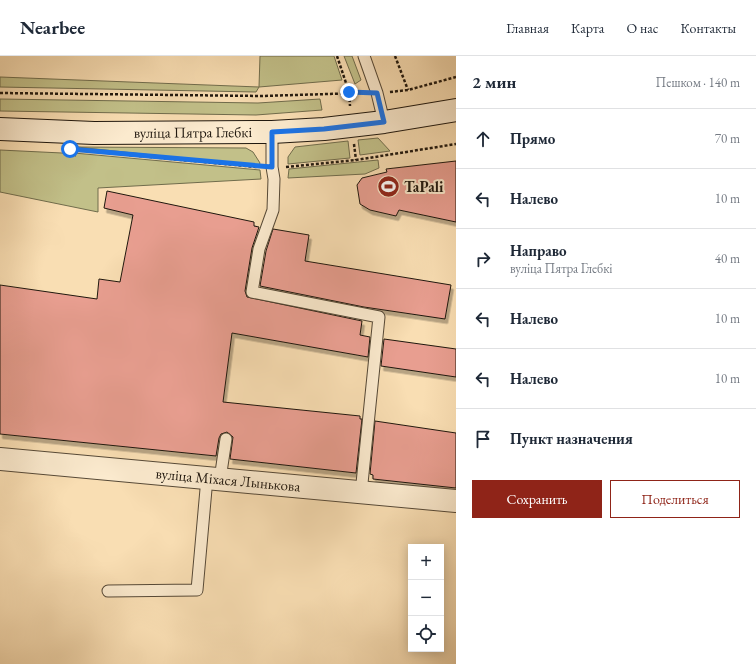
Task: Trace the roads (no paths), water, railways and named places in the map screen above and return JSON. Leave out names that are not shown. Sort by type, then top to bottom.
[{"type":"main road","name":"вуліца Пятра Глебкі","points":[[0,129],[94,133],[272,132],[324,129],[384,122],[456,110]]},
{"type":"main road","name":"вуліца Міхася Лынькова","points":[[0,459],[456,501]]},
{"type":"lane","points":[[364,56],[377,93],[384,122]]},
{"type":"lane","points":[[272,132],[272,167],[274,179],[273,210],[259,248],[252,292],[379,318],[361,493]]},
{"type":"lane","points":[[108,591],[197,590],[214,479],[226,439]]},
{"type":"place","name":"TaPali","points":[[389,187]]}]
